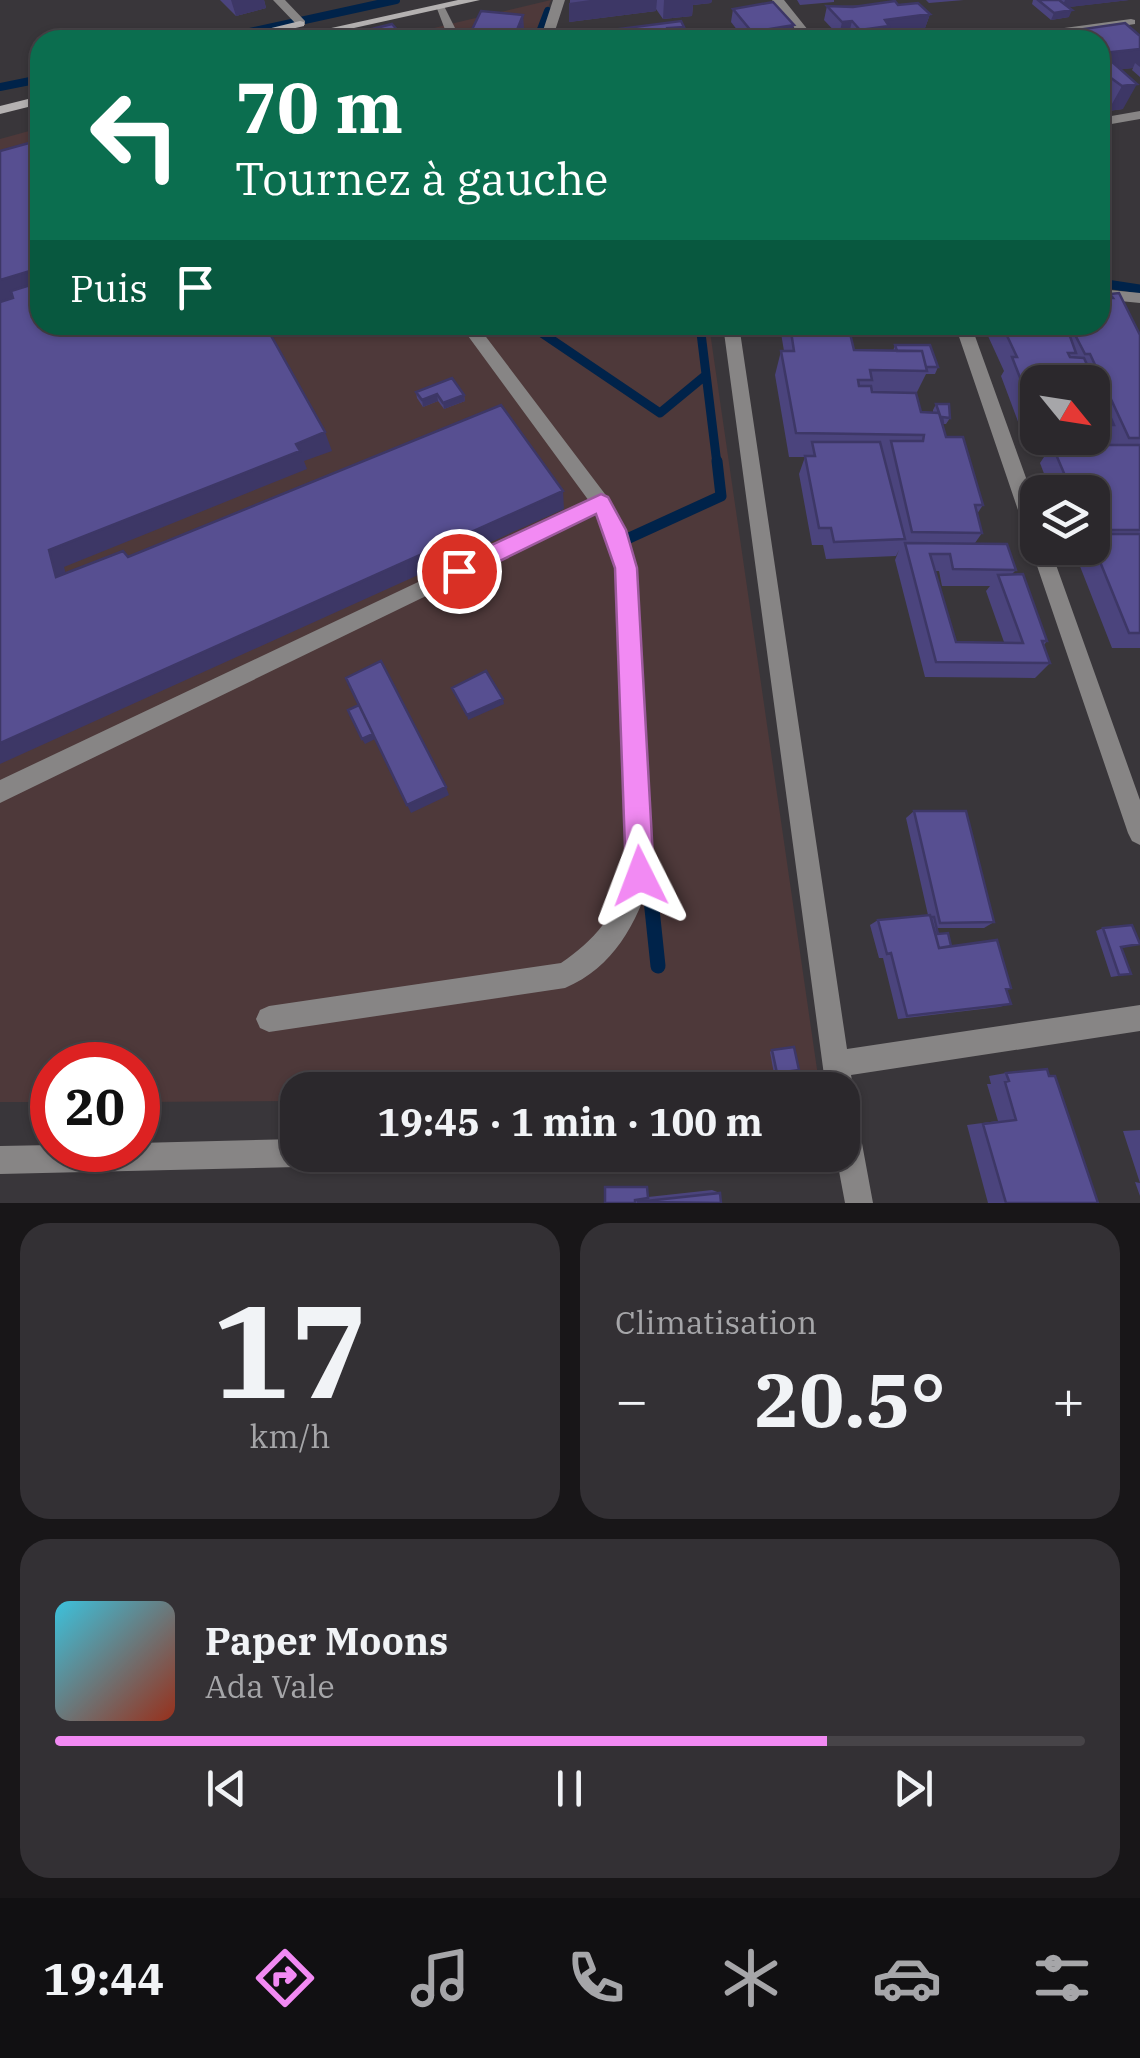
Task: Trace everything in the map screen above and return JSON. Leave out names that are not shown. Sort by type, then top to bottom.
[{"type":"main road","points":[[280,30],[414,0]]},
{"type":"main road","points":[[331,30],[474,0]]},
{"type":"main road","points":[[0,96],[30,88]]},
{"type":"main road","points":[[0,110],[30,102]]},
{"type":"street","points":[[279,0],[301,23]]},
{"type":"street","points":[[550,30],[560,0]]},
{"type":"street","points":[[778,0],[802,30]]},
{"type":"street","points":[[440,8],[451,30]]},
{"type":"street","points":[[1076,30],[1132,22]]},
{"type":"street","points":[[1110,120],[1140,115]]},
{"type":"street","points":[[1110,296],[1138,302]]},
{"type":"street","points":[[268,1019],[565,975],[599,954],[628,917],[640,876],[626,568],[615,530],[601,502],[476,335]]},
{"type":"street","points":[[733,335],[837,1072]]},
{"type":"street","points":[[967,335],[1020,488]]},
{"type":"street","points":[[0,792],[601,502]]},
{"type":"street","points":[[1046,565],[1140,833]]},
{"type":"street","points":[[860,1073],[1140,1018]]},
{"type":"street","points":[[0,1160],[280,1153]]},
{"type":"street","points":[[852,1172],[859,1203]]},
{"type":"shaded area","points":[[551,0],[539,30],[426,30]]},
{"type":"shaded area","points":[[30,131],[30,335],[710,335],[817,1072],[280,1072],[280,1101],[160,1102],[160,1042],[30,1042],[30,1102],[0,1102],[0,139]]},
{"type":"building","points":[[1038,0],[1059,0],[1072,10],[1054,13]]},
{"type":"building","points":[[895,1],[898,5],[918,3],[930,14],[885,20],[889,26],[860,30],[852,21],[842,22],[827,6],[853,7]]},
{"type":"building","points":[[773,2],[794,25],[750,30],[733,9]]},
{"type":"building","points":[[481,11],[523,15],[517,30],[472,30]]},
{"type":"building","points":[[681,21],[684,27],[670,30],[611,30]]},
{"type":"building","points":[[1125,23],[1140,36],[1140,49],[1110,52],[1110,30],[1077,30]]},
{"type":"building","points":[[392,24],[397,30],[368,30]]},
{"type":"building","points":[[1110,61],[1137,84],[1122,86],[1110,77]]},
{"type":"building","points":[[30,143],[30,271],[0,280],[0,151]]},
{"type":"building","points":[[30,285],[30,335],[271,335],[325,432],[296,444],[300,451],[49,550],[56,577],[123,551],[128,557],[501,405],[563,491],[0,743],[0,302],[13,298],[11,291]]},
{"type":"building","points":[[1119,293],[1140,335],[1140,438],[1129,438],[1110,397],[1110,365],[1095,365],[1075,335],[1110,335],[1110,294]]},
{"type":"building","points":[[792,335],[850,335],[854,350],[922,351],[927,371],[870,370],[872,380],[858,380],[859,386],[871,386],[872,392],[916,393],[921,412],[939,413],[946,437],[963,437],[983,505],[975,505],[982,533],[912,532],[891,441],[923,441],[924,435],[796,433],[781,351],[794,351]]},
{"type":"building","points":[[1007,335],[1070,335],[1076,353],[1068,353],[1070,357],[1084,358],[1087,365],[1020,365],[1020,378],[1012,357],[1017,357]]},
{"type":"building","points":[[895,345],[930,345],[938,367],[926,367],[922,351],[897,351]]},
{"type":"building","points":[[452,378],[464,395],[443,403],[437,394],[422,400],[416,392]]},
{"type":"building","points":[[936,404],[949,404],[950,418],[942,417],[943,424]]},
{"type":"building","points":[[812,442],[880,442],[905,539],[834,542],[831,528],[819,528],[805,456],[815,456]]},
{"type":"building","points":[[1110,445],[1140,445],[1140,530],[1110,530],[1110,475],[1065,475],[1056,455],[1110,455]]},
{"type":"building","points":[[1110,534],[1140,534],[1140,633],[1129,633],[1101,565],[1110,565]]},
{"type":"building","points":[[905,543],[1007,544],[1016,570],[953,569],[950,554],[930,554],[956,642],[1023,643],[998,575],[1023,574],[1047,641],[1042,641],[1050,663],[936,662]]},
{"type":"building","points":[[381,661],[446,787],[407,805],[346,678]]},
{"type":"building","points":[[486,671],[503,699],[467,715],[452,688]]},
{"type":"building","points":[[359,705],[373,734],[362,739],[348,710]]},
{"type":"building","points":[[914,811],[966,811],[994,922],[940,923]]},
{"type":"building","points":[[930,915],[939,948],[997,940],[1011,988],[1006,989],[1011,1004],[907,1016],[878,920]]},
{"type":"building","points":[[931,917],[938,934],[948,933],[951,946],[939,948]]},
{"type":"building","points":[[1132,925],[1140,944],[1121,947],[1131,974],[1119,975],[1103,928]]},
{"type":"building","points":[[794,1047],[799,1070],[777,1072],[772,1050]]},
{"type":"building","points":[[1047,1069],[1049,1076],[1055,1076],[1098,1203],[1006,1203],[983,1124],[1016,1120],[1006,1073]]},
{"type":"building","points":[[605,1187],[647,1187],[648,1198],[635,1203],[605,1203]]},
{"type":"building","points":[[720,1193],[721,1203],[637,1202]]},
{"type":"waterway","points":[[259,30],[396,0]]},
{"type":"waterway","points":[[541,30],[548,11]]},
{"type":"waterway","points":[[0,87],[30,81]]},
{"type":"waterway","points":[[1110,284],[1140,289]]},
{"type":"waterway","points":[[545,335],[660,413],[706,375]]},
{"type":"waterway","points":[[701,335],[717,464]]},
{"type":"waterway","points":[[616,544],[721,496],[717,461]]},
{"type":"waterway","points":[[648,871],[658,966]]},
{"type":"route","points":[[459,571],[601,502],[615,530],[626,568],[640,876]]}]
